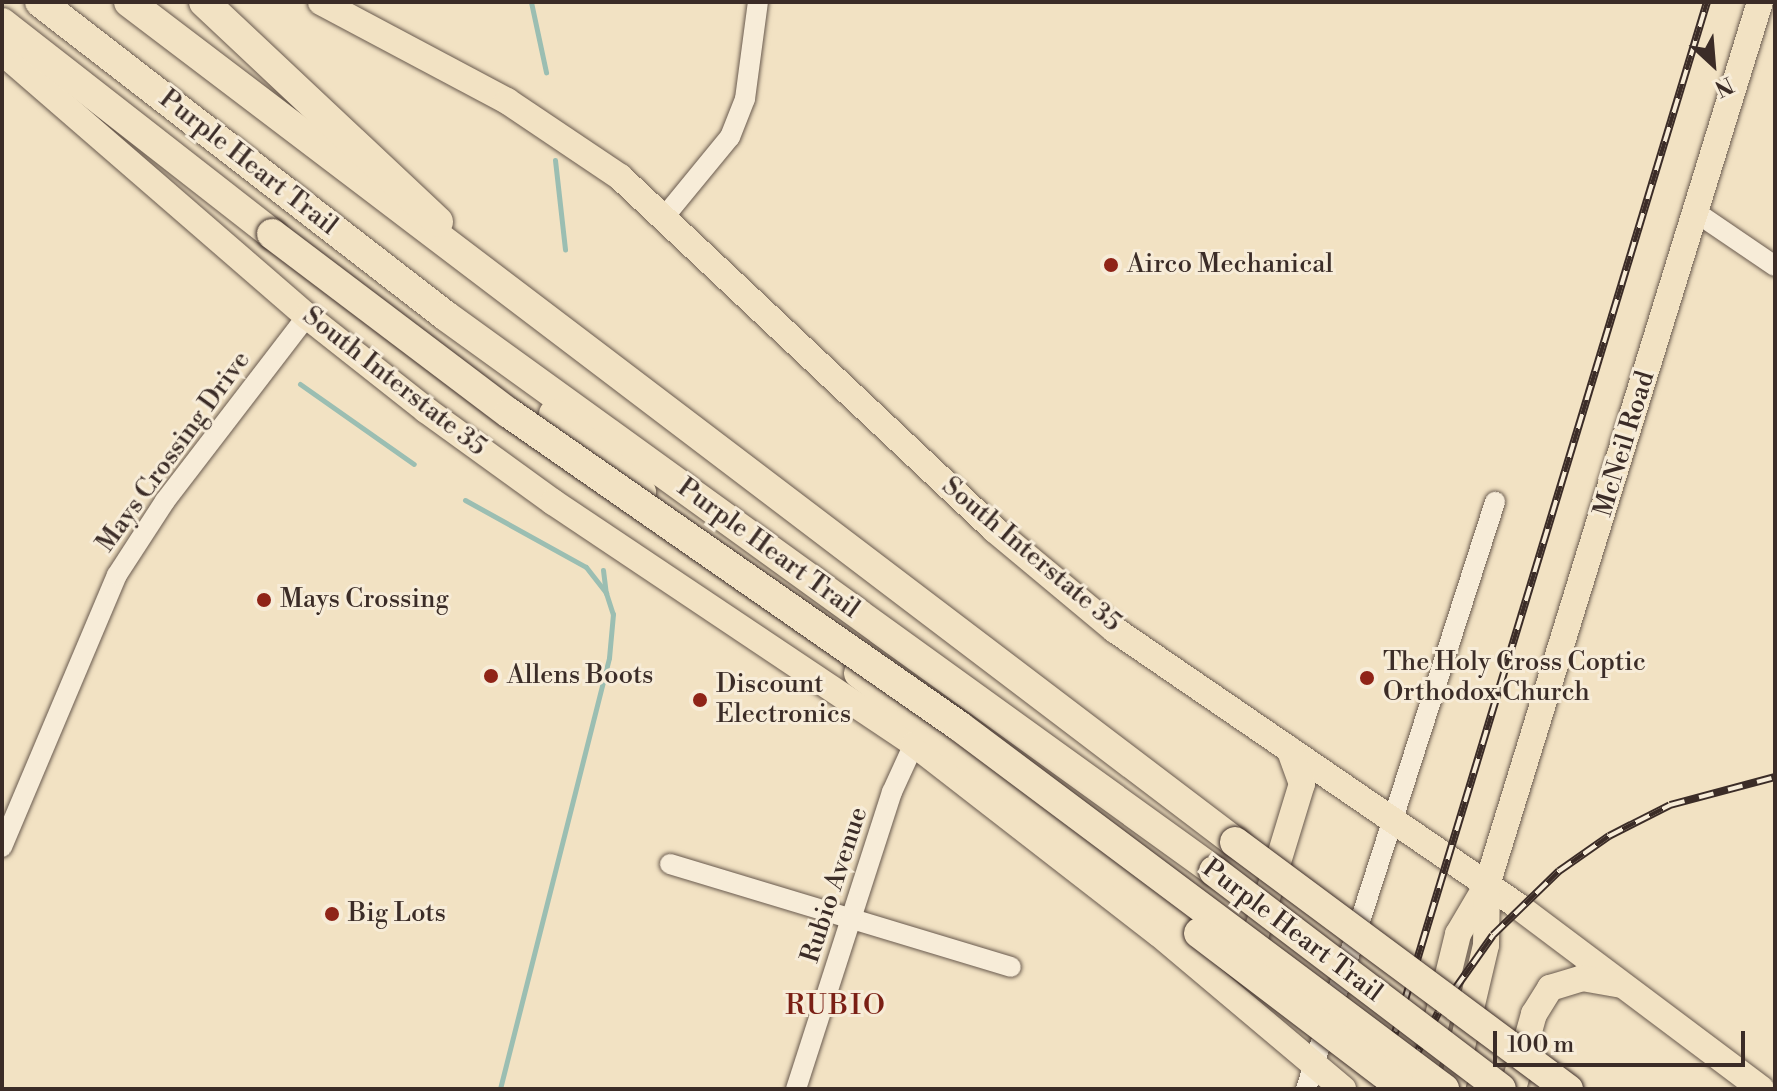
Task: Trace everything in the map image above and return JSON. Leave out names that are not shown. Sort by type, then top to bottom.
[{"type":"highway","name":"Purple Heart Trail","points":[[40,2],[446,316],[1214,871],[1501,1089]]},
{"type":"highway","name":"Purple Heart Trail","points":[[129,2],[1235,842],[1568,1089]]},
{"type":"highway","points":[[204,2],[397,179],[489,275]]},
{"type":"highway","points":[[2,23],[272,234],[509,413],[959,726],[1444,1089]]},
{"type":"highway","points":[[446,316],[788,619],[1404,1089]]},
{"type":"main road","name":"South Interstate 35","points":[[321,2],[507,101],[620,177],[665,216],[995,530],[1115,630],[1487,885],[1761,1089]]},
{"type":"main road","name":"McNeil Road","points":[[1420,1089],[1458,934],[1487,885],[1760,2]]},
{"type":"main road","name":"South Interstate 35","points":[[2,52],[307,316],[553,502],[914,744],[1158,933],[1309,1077],[1343,1089]]},
{"type":"main road","points":[[1158,933],[1230,951],[1256,934],[1302,784],[1289,749]]},
{"type":"main road","name":"McNeil Road","points":[[1452,1089],[1486,945],[1487,885]]},
{"type":"main road","points":[[1513,1089],[1534,1014],[1550,988],[1582,978],[1627,987]]},
{"type":"street","points":[[665,216],[730,137],[745,99],[758,2]]},
{"type":"street","points":[[1694,211],[1775,266]]},
{"type":"street","name":"Mays Crossing Drive","points":[[2,847],[117,575],[165,501],[307,316]]},
{"type":"street","points":[[1309,1077],[1495,502]]},
{"type":"street","name":"Rubio Avenue","points":[[796,1089],[892,792],[914,744]]},
{"type":"street","points":[[670,864],[1011,967]]},
{"type":"waterway","points":[[531,2],[546,72]]},
{"type":"waterway","points":[[555,160],[565,249]]},
{"type":"waterway","points":[[300,384],[414,464]]},
{"type":"waterway","points":[[465,500],[586,567],[606,593],[613,614],[609,658],[500,1089]]},
{"type":"waterway","points":[[603,570],[606,593]]},
{"type":"railway","points":[[1378,1089],[1707,2]]},
{"type":"railway","points":[[1398,1089],[1438,1013],[1493,935],[1559,871],[1609,836],[1670,805],[1775,777]]},
{"type":"place","name":"Airco Mechanical","points":[[1111,265]]},
{"type":"place","name":"Mays Crossing","points":[[264,600]]},
{"type":"place","name":"Allens Boots","points":[[491,676]]},
{"type":"place","name":"The Holy Cross Coptic Orthodox Church","points":[[1367,678]]},
{"type":"place","name":"Discount Electronics","points":[[700,700]]},
{"type":"place","name":"Big Lots","points":[[332,914]]},
{"type":"district","name":"RUBIO","points":[[836,1006]]}]
